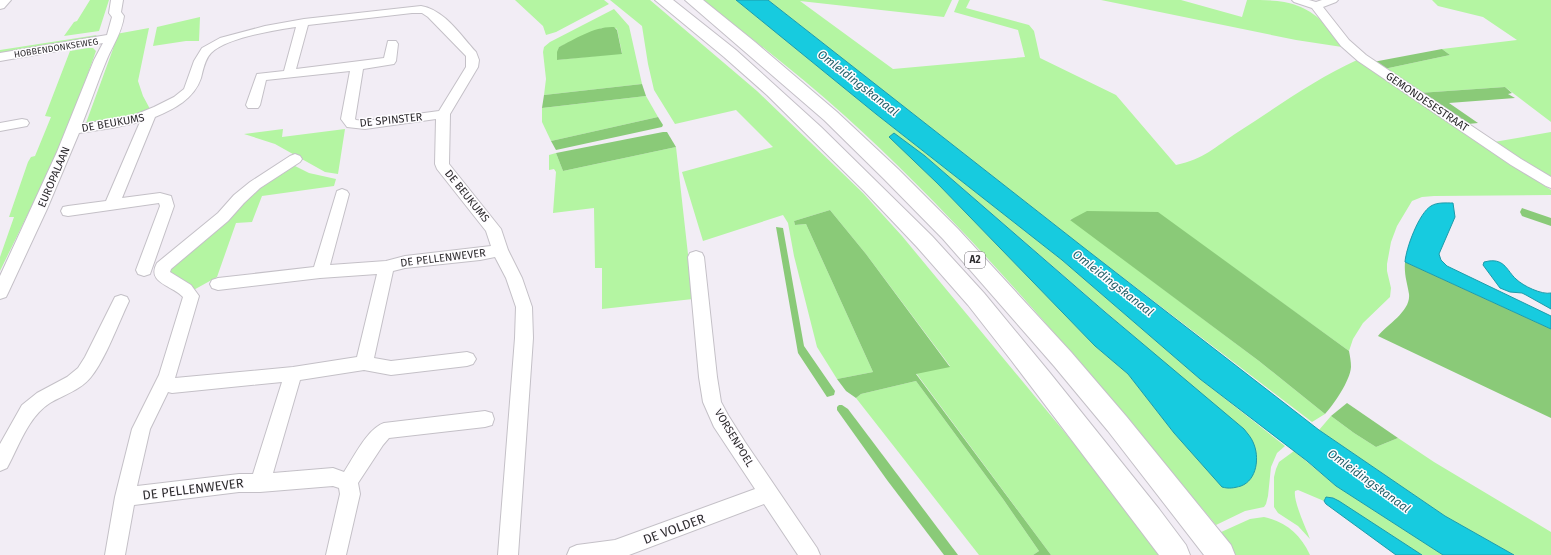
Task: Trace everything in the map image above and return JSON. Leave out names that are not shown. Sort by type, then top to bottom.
[{"type":"highway","name":"A2","points":[[663,0],[698,26],[777,96],[864,178],[924,241],[975,299],[1149,518],[1176,555]]},
{"type":"highway","name":"A2","points":[[693,0],[718,19],[833,118],[882,164],[948,231],[1000,287],[1054,349],[1177,498],[1221,555]]},
{"type":"street","points":[[0,6],[5,0]]},
{"type":"street","points":[[1298,0],[1316,6],[1332,0]]},
{"type":"street","name":"EUROPALAAN","points":[[0,293],[44,201],[75,129],[107,39],[117,23],[117,4]]},
{"type":"street","name":"GEMONDESESTRAAT","points":[[1316,6],[1345,43],[1362,58],[1516,162],[1551,183]]},
{"type":"street","name":"DE BEUKUMS","points":[[75,129],[131,121],[149,116],[180,98],[190,89],[202,55],[211,47],[228,39],[273,27],[303,23],[418,9],[430,13],[471,54],[473,60],[472,68],[443,114],[442,164],[444,169],[492,229],[500,250],[512,272],[524,307],[524,338],[508,555]]},
{"type":"street","points":[[289,74],[303,23]]},
{"type":"street","name":"HOBBENDONKSEWEG","points":[[0,57],[107,39]]},
{"type":"street","points":[[253,105],[261,78],[390,61],[392,44]]},
{"type":"street","name":"DE SPINSTER","points":[[358,66],[348,119],[352,124],[371,124],[443,114]]},
{"type":"street","points":[[112,204],[149,116]]},
{"type":"street","points":[[0,127],[22,123]]},
{"type":"street","name":"DE PELLENWEVER","points":[[115,555],[125,497],[141,429],[168,375],[191,296],[184,289],[162,275],[163,267],[223,217],[239,199],[255,185],[295,160]]},
{"type":"street","points":[[320,272],[342,194]]},
{"type":"street","points":[[68,211],[160,198],[166,200],[167,206],[144,270]]},
{"type":"street","name":"DE PELLENWEVER","points":[[218,284],[320,272],[386,267],[405,262],[480,254],[500,250]]},
{"type":"street","name":"VORSENPOEL","points":[[696,257],[708,377],[712,402],[722,421],[768,493],[810,555]]},
{"type":"street","name":"DE PELLENWEVER","points":[[364,364],[386,267]]},
{"type":"street","points":[[0,462],[28,410],[43,398],[73,382],[84,373],[92,361],[121,301]]},
{"type":"street","points":[[172,386],[293,374],[364,364],[391,368],[467,359]]},
{"type":"street","points":[[260,483],[293,374]]},
{"type":"street","points":[[336,555],[350,494],[348,482],[376,439],[384,431],[485,419]]},
{"type":"street","name":"DE PELLENWEVER","points":[[125,497],[239,483],[260,483],[333,477],[348,482]]},
{"type":"street","name":"DE VOLDER","points":[[577,555],[615,550],[768,493]]},
{"type":"green space","points":[[90,0],[109,0],[99,31],[64,36],[74,22],[77,21]]},
{"type":"green space","points":[[515,0],[604,0],[609,4],[556,32],[546,35],[543,26]]},
{"type":"green space","points":[[610,0],[650,0],[757,91],[863,193],[902,236],[1144,528],[1163,555],[1051,555],[916,373],[950,366],[866,254],[830,210],[794,221],[795,225],[806,224],[873,372],[837,379],[817,347],[794,256],[788,223],[783,215],[703,241],[682,172],[773,147],[736,110],[675,124],[654,90],[642,26]]},
{"type":"green space","points":[[701,0],[736,0],[876,114],[1062,260],[1200,379],[1285,446],[1277,453],[1271,467],[1268,496],[1264,507],[1245,511],[1216,525],[1038,314],[944,212],[895,163],[828,101],[756,42]],"holes":[[[889,136],[925,156],[1145,346],[1222,486],[1174,433],[1128,374],[1095,346],[937,183]]]},
{"type":"green space","points":[[768,0],[952,0],[944,17],[800,1],[893,69],[1025,57],[1018,30],[954,12],[959,0],[970,0],[966,8],[1029,25],[1034,31],[1040,58],[1116,95],[1176,165],[1209,152],[1282,103],[1326,76],[1357,60],[1551,190],[1551,195],[1434,196],[1422,197],[1412,201],[1397,226],[1391,242],[1387,264],[1391,288],[1390,297],[1363,323],[1353,339],[1349,351],[1158,213],[1070,219],[1259,361],[1325,414],[1312,422],[1083,247]]},
{"type":"green space","points":[[1101,0],[1181,0],[1242,17],[1247,0],[1279,1],[1297,5],[1306,9],[1323,22],[1342,47],[1296,40]]},
{"type":"green space","points":[[1432,0],[1551,0],[1551,122],[1505,87],[1419,93],[1384,69],[1450,55],[1442,49],[1517,40],[1483,17],[1438,6]]},
{"type":"green space","points":[[614,9],[629,26],[642,84],[544,95],[546,79],[543,52],[544,47],[550,42]],"holes":[[[602,28],[617,29],[622,53],[557,60],[559,47]]]},
{"type":"green space","points":[[200,17],[199,41],[186,41],[153,46],[157,27]]},
{"type":"green space","points":[[607,27],[614,27],[617,30],[622,54],[557,60],[557,52],[559,47],[592,31]]},
{"type":"green space","points":[[149,28],[138,81],[143,96],[150,109],[138,116],[89,124],[86,123],[113,49],[116,34]]},
{"type":"green space","points":[[97,35],[92,39],[0,55],[0,50]]},
{"type":"green space","points":[[93,48],[96,51],[65,138],[0,271],[0,257],[14,217],[9,217],[28,162],[31,157],[35,156],[51,117],[45,116],[70,51]]},
{"type":"green space","points":[[1442,49],[1450,55],[1384,69],[1373,62]]},
{"type":"green space","points":[[642,84],[646,96],[542,108],[544,95]]},
{"type":"green space","points":[[1505,87],[1512,93],[1508,94],[1515,98],[1449,103],[1478,123],[1468,124],[1419,93]]},
{"type":"green space","points":[[646,96],[658,117],[551,141],[542,122],[542,108]]},
{"type":"green space","points":[[658,117],[663,125],[662,127],[556,150],[551,141]]},
{"type":"green space","points":[[283,129],[282,137],[345,129],[338,174],[325,172],[275,144],[244,134]]},
{"type":"green space","points":[[667,132],[676,147],[563,171],[556,153]]},
{"type":"green space","points":[[1551,132],[1551,179],[1494,142]]},
{"type":"green space","points":[[676,147],[693,299],[602,309],[602,268],[595,268],[594,208],[553,213],[556,172],[554,169],[549,170],[549,155],[556,153],[563,171]]},
{"type":"green space","points":[[293,165],[309,173],[336,179],[334,186],[262,196],[252,222],[236,223],[217,277],[190,292],[166,269],[253,191]]},
{"type":"green space","points":[[1522,208],[1551,218],[1551,226],[1522,216],[1520,212]]},
{"type":"green space","points":[[830,210],[866,254],[950,367],[916,374],[1051,555],[1033,555],[1039,551],[1003,499],[916,381],[861,394],[856,398],[846,391],[837,379],[873,372],[806,224],[795,225],[794,221]]},
{"type":"green space","points":[[1087,211],[1158,212],[1349,351],[1351,365],[1348,379],[1329,410],[1325,414],[1259,361],[1070,220]]},
{"type":"green space","points":[[776,227],[783,228],[804,346],[835,391],[834,395],[827,397],[798,353]]},
{"type":"green space","points":[[1405,262],[1551,329],[1551,418],[1378,336],[1403,312],[1409,300],[1405,275]]},
{"type":"green space","points":[[916,381],[1003,499],[1039,551],[1033,555],[979,555],[856,398],[861,394]]},
{"type":"green space","points":[[1347,403],[1398,438],[1376,447],[1354,433],[1331,416]]},
{"type":"green space","points":[[839,405],[842,405],[848,409],[958,555],[944,555],[887,480],[837,410]]},
{"type":"green space","points":[[1331,416],[1376,447],[1398,438],[1434,462],[1551,532],[1551,555],[1514,555],[1445,516],[1319,430]]},
{"type":"green space","points":[[1294,451],[1336,486],[1443,555],[1422,555],[1333,498],[1330,497],[1324,499],[1324,501],[1298,490],[1295,491],[1296,501],[1310,539],[1298,526],[1278,513],[1274,507],[1274,477],[1276,469],[1279,462]]},
{"type":"green space","points":[[1264,517],[1279,522],[1292,530],[1302,541],[1310,555],[1235,555],[1219,533],[1250,519]]},
{"type":"water","name":"Omleidingskanaal","points":[[736,0],[768,0],[1319,430],[1445,516],[1514,555],[1443,555],[1336,486],[1307,461],[1200,379],[1062,260],[876,114]]},
{"type":"water","points":[[894,133],[925,156],[1105,312],[1244,429],[1252,440],[1256,454],[1256,467],[1251,479],[1241,486],[1234,488],[1222,487],[1174,433],[1128,374],[1095,346],[937,183],[889,137]]},
{"type":"water","points":[[1453,203],[1455,217],[1439,254],[1441,260],[1447,266],[1551,316],[1551,329],[1405,262],[1414,231],[1426,210],[1436,204]]},
{"type":"water","points":[[1484,262],[1499,262],[1505,266],[1519,282],[1528,287],[1543,293],[1551,293],[1551,309],[1522,293],[1510,292],[1500,288],[1483,265]]},
{"type":"water","points":[[1326,497],[1339,501],[1422,555],[1396,555],[1326,504],[1324,501]]}]
